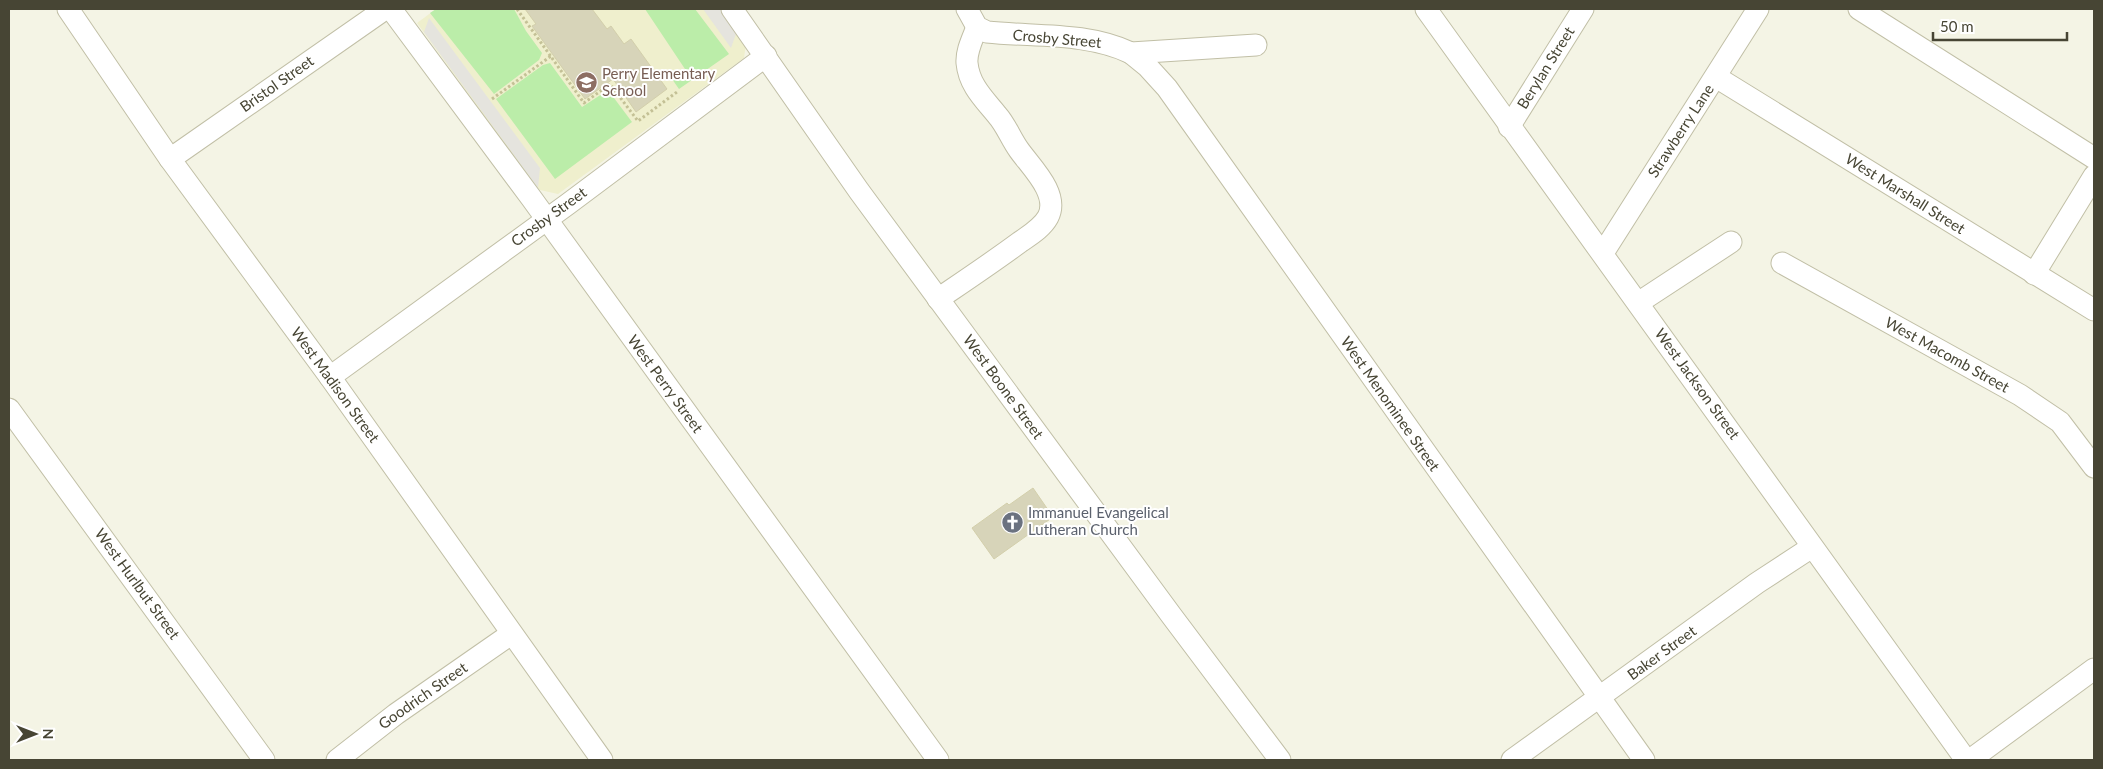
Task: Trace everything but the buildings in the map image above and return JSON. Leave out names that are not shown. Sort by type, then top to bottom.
[{"type":"street","name":"West Madison Street","points":[[68,9],[170,160],[330,377],[602,760]]},
{"type":"street","name":"Bristol Street","points":[[170,160],[385,9]]},
{"type":"street","name":"West Perry Street","points":[[391,9],[546,219],[938,760]]},
{"type":"street","name":"West Boone Street","points":[[732,9],[859,191],[1165,608],[1280,760]]},
{"type":"street","name":"West Jackson Street","points":[[1426,9],[1509,126],[1603,253],[1812,547],[1968,760]]},
{"type":"street","name":"Berylan Street","points":[[1509,126],[1583,9]]},
{"type":"street","name":"Strawberry Lane","points":[[1603,253],[1758,9]]},
{"type":"street","points":[[1859,9],[2094,158]]},
{"type":"street","name":"Crosby Street","points":[[972,18],[987,32],[1092,39],[1112,44],[1131,53],[1256,44]]},
{"type":"street","points":[[938,299],[997,260],[1043,225],[1049,216],[1051,207],[1047,190],[1038,173],[1020,151],[997,115],[986,104],[970,79],[967,62],[972,18]]},
{"type":"street","name":"West Menominee Street","points":[[1131,53],[1147,66],[1167,88],[1644,760]]},
{"type":"street","name":"Crosby Street","points":[[330,377],[766,56]]},
{"type":"street","name":"West Marshall Street","points":[[1716,77],[2094,310]]},
{"type":"street","points":[[2034,274],[2094,176]]},
{"type":"street","points":[[1638,303],[1731,242]]},
{"type":"street","name":"West Macomb Street","points":[[1782,263],[2020,395],[2060,422],[2094,467]]},
{"type":"street","name":"West Hurlbut Street","points":[[9,409],[264,760]]},
{"type":"street","name":"Baker Street","points":[[1512,760],[1599,699],[1757,583],[1812,547]]},
{"type":"street","name":"Goodrich Street","points":[[337,760],[396,714],[511,634]]},
{"type":"street","points":[[1968,760],[2094,669]]},
{"type":"path","points":[[517,9],[584,103],[610,84],[638,122],[678,92]]},
{"type":"path","points":[[492,99],[550,56]]},
{"type":"shaded area","name":"Perry Elementary School","points":[[436,9],[721,9],[746,46],[744,58],[558,194],[540,190],[536,187],[417,23]]},
{"type":"shaded area","points":[[703,9],[721,9],[737,31],[731,48]]},
{"type":"shaded area","points":[[429,18],[540,168],[538,188],[424,32]]},
{"type":"green space","points":[[436,9],[514,9],[526,31],[542,53],[539,60],[494,94],[430,13]]},
{"type":"green space","points":[[645,9],[695,9],[729,54],[679,89],[672,79],[685,69]]},
{"type":"green space","points":[[550,63],[582,107],[608,90],[632,122],[555,179],[496,99],[543,65]]},
{"type":"place","name":"Perry Elementary School","points":[[586,83]]},
{"type":"place","name":"Immanuel Evangelical Lutheran Church","points":[[1012,522]]}]
